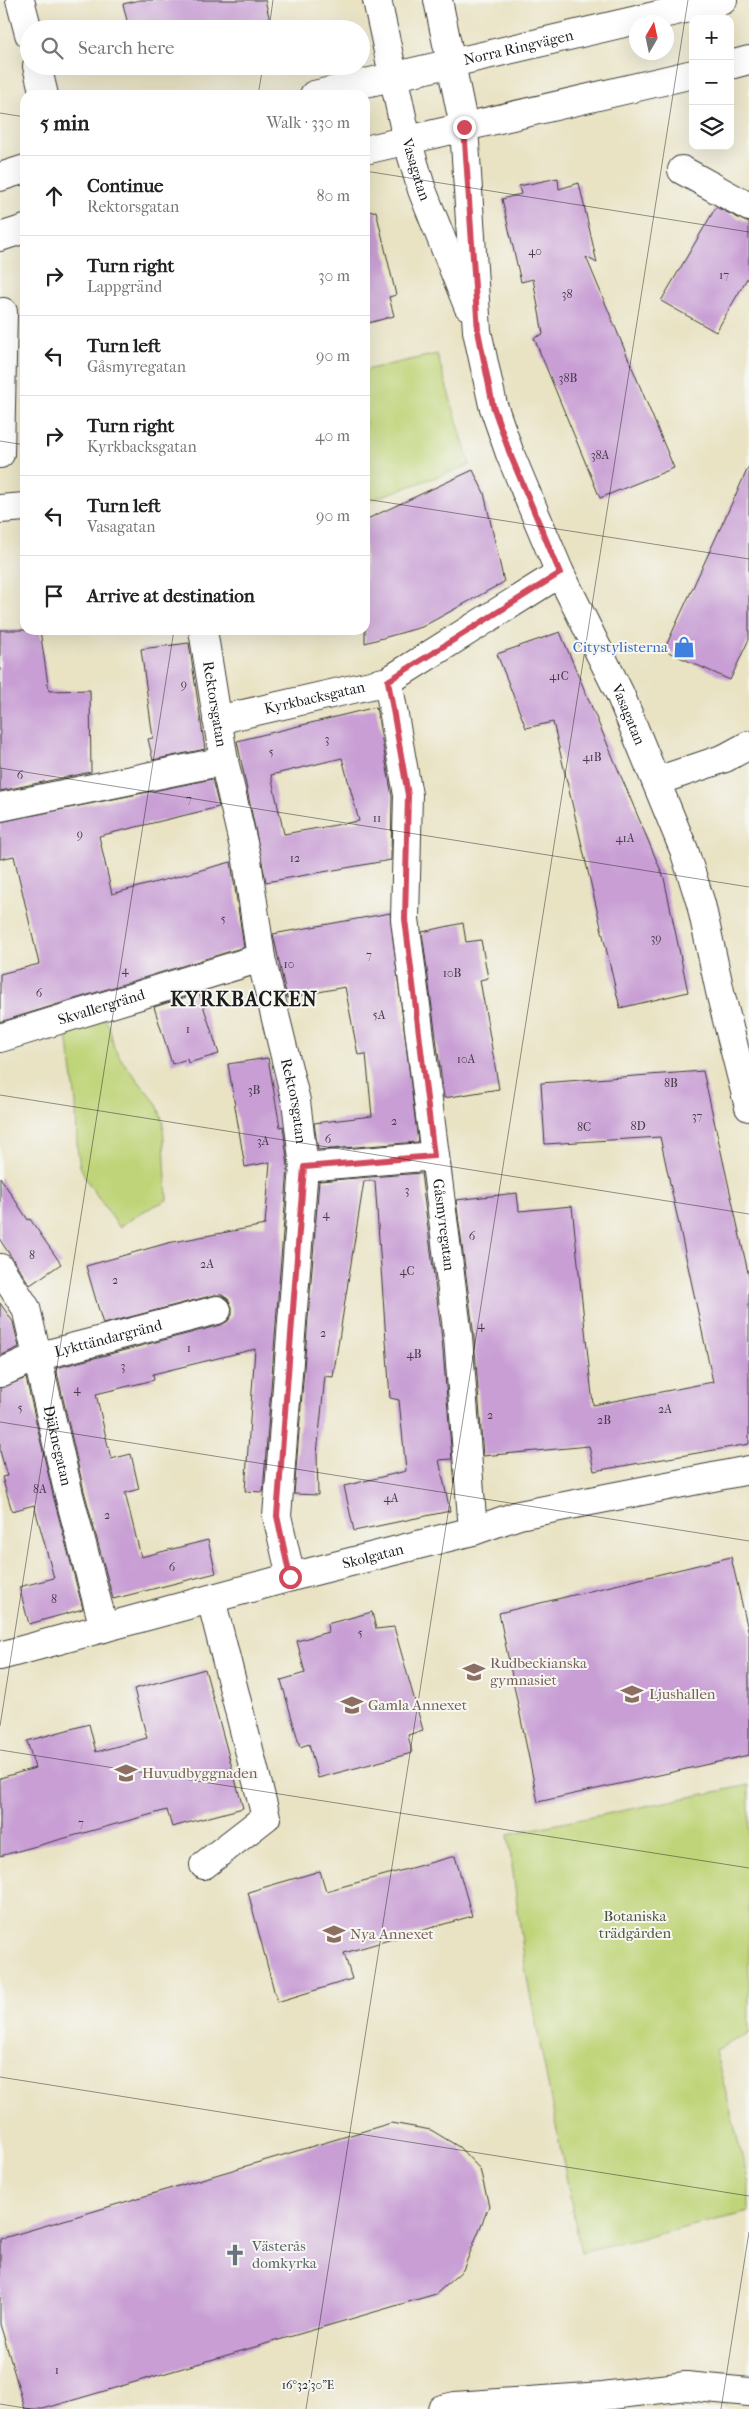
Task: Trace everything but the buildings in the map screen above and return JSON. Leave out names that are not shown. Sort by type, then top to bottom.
[{"type":"street","points":[[20,0],[25,20]]},
{"type":"street","name":"Vasagatan","points":[[377,0],[407,140],[422,190],[478,331]]},
{"type":"street","name":"Vasagatan","points":[[438,0],[464,127],[478,331],[493,406],[510,454],[560,573],[620,694],[684,850],[701,904],[721,996],[749,1105]]},
{"type":"street","name":"Norra Ringvägen","points":[[335,90],[723,0]]},
{"type":"street","points":[[734,64],[749,60]]},
{"type":"street","points":[[38,75],[43,90]]},
{"type":"street","points":[[370,149],[689,75]]},
{"type":"street","points":[[682,170],[749,207]]},
{"type":"street","points":[[0,177],[20,171]]},
{"type":"street","points":[[0,237],[20,231]]},
{"type":"street","points":[[0,454],[3,312]]},
{"type":"street","points":[[0,509],[20,507]]},
{"type":"street","name":"Kyrkbacksgatan","points":[[217,720],[388,681],[560,573]]},
{"type":"street","name":"Rektorsgatan","points":[[204,635],[224,761],[247,860],[262,958],[296,1101],[304,1167],[277,1516],[290,1577]]},
{"type":"street","name":"Gåsmyregatan","points":[[388,681],[408,795],[405,919],[458,1337],[473,1532]]},
{"type":"street","points":[[657,781],[725,758],[749,745]]},
{"type":"street","points":[[0,807],[224,761]]},
{"type":"street","name":"Skvallergränd","points":[[0,1038],[262,958]]},
{"type":"street","points":[[304,1167],[434,1156]]},
{"type":"street","name":"Djäknegatan","points":[[0,1268],[26,1308],[36,1358],[104,1628]]},
{"type":"street","name":"Lykttändargränd","points":[[0,1373],[36,1358],[217,1310]]},
{"type":"street","name":"Skolgatan","points":[[0,1656],[290,1577],[473,1532],[519,1515],[749,1470]]},
{"type":"street","points":[[204,1865],[266,1817],[211,1599]]},
{"type":"street","points":[[442,2409],[455,2406],[604,2403],[686,2386],[749,2392]]},
{"type":"street","points":[[604,2403],[636,2409]]},
{"type":"green space","points":[[437,354],[470,465],[370,500],[370,369]]},
{"type":"green space","points":[[95,1010],[109,1025],[114,1048],[123,1062],[157,1104],[163,1122],[167,1200],[144,1211],[119,1227],[87,1181],[80,1166],[77,1147],[76,1103],[65,1020]]},
{"type":"green space","name":"Botaniska trädgården","points":[[749,1785],[749,2034],[715,2050],[749,2184],[749,2212],[581,2253],[526,1973],[508,1834]]},
{"type":"place","name":"Citystylisterna","points":[[684,647]]},
{"type":"place","name":"Rudbeckianska gymnasiet","points":[[474,1672]]},
{"type":"place","name":"Ljushallen","points":[[632,1694]]},
{"type":"place","name":"Gamla Annexet","points":[[352,1705]]},
{"type":"place","name":"Huvudbyggnaden","points":[[126,1773]]},
{"type":"place","name":"Nya Annexet","points":[[334,1934]]},
{"type":"place","name":"Västerås domkyrka","points":[[235,2255]]},
{"type":"district","name":"KYRKBACKEN","points":[[244,999]]},
{"type":"route","points":[[290,1577],[277,1516],[304,1167],[434,1156],[405,919],[408,795],[388,681],[560,573],[510,454],[493,406],[478,331],[464,127]]}]
